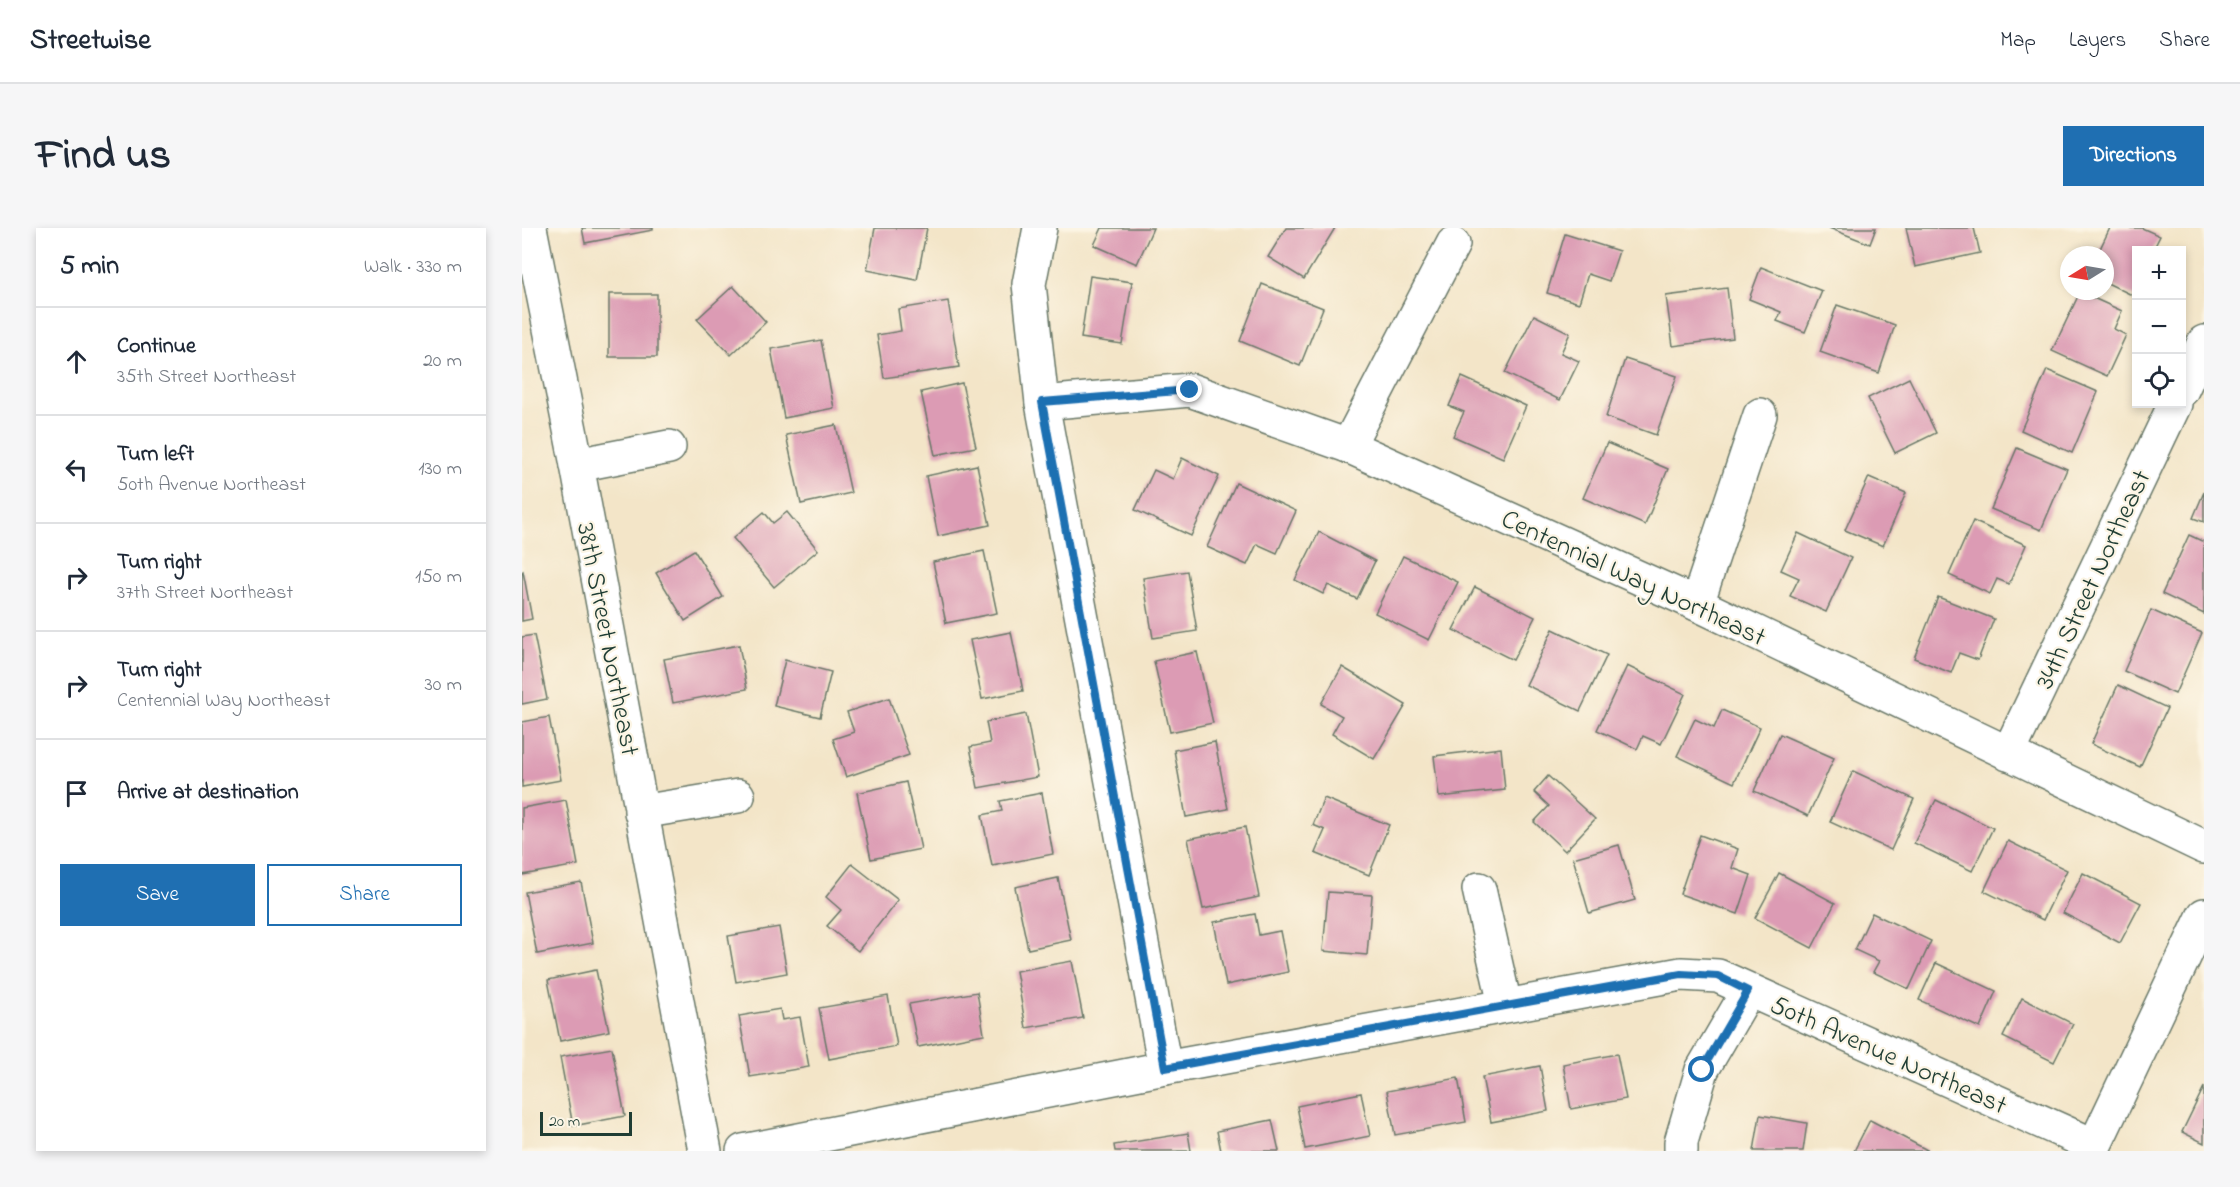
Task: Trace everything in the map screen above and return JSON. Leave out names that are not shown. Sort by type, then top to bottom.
[{"type":"street","name":"38th Street Northeast","points":[[530,228],[577,465],[705,1151]]},
{"type":"street","points":[[1040,228],[1029,284],[1042,402],[1165,1068]]},
{"type":"street","points":[[1348,446],[1453,244]]},
{"type":"street","points":[[2186,380],[2204,342]]},
{"type":"street","name":"Centennial Way Northeast","points":[[1042,402],[1190,390],[1348,446],[1697,604],[2204,847]]},
{"type":"street","name":"34th Street Northeast","points":[[2008,754],[2173,408]]},
{"type":"street","points":[[1697,604],[1760,415]]},
{"type":"street","points":[[577,465],[669,447]]},
{"type":"street","points":[[641,812],[738,796]]},
{"type":"street","points":[[1479,889],[1505,1005]]},
{"type":"street","points":[[2092,1148],[2204,915]]},
{"type":"street","name":"50th Avenue Northeast","points":[[743,1151],[1165,1068],[1681,974],[1718,976],[2092,1148]]},
{"type":"street","points":[[1681,1151],[1681,1142],[1702,1070],[1748,991]]},
{"type":"building","points":[[582,228],[653,228],[653,230],[585,243]]},
{"type":"building","points":[[875,228],[927,228],[917,280],[867,270]]},
{"type":"building","points":[[1102,228],[1153,228],[1137,264],[1094,245]]},
{"type":"building","points":[[1286,228],[1335,228],[1304,279],[1268,257]]},
{"type":"building","points":[[1829,228],[1876,228],[1870,244]]},
{"type":"building","points":[[1906,228],[1974,228],[1980,253],[1915,267]]},
{"type":"building","points":[[2110,228],[2142,228],[2160,236],[2155,246],[2132,246],[2132,295],[2114,286],[2114,246],[2101,246]]},
{"type":"building","points":[[1565,234],[1619,251],[1609,281],[1588,274],[1579,303],[1547,293]]},
{"type":"building","points":[[1761,267],[1822,291],[1805,332],[1777,321],[1781,312],[1749,299]]},
{"type":"building","points":[[1090,276],[1132,282],[1122,344],[1081,338]]},
{"type":"building","points":[[1262,284],[1323,308],[1300,366],[1240,341]]},
{"type":"building","points":[[733,286],[766,322],[731,355],[697,319]]},
{"type":"building","points":[[1727,288],[1733,338],[1673,346],[1666,296]]},
{"type":"building","points":[[609,294],[657,294],[657,357],[609,357]]},
{"type":"building","points":[[2076,300],[2098,300],[2122,311],[2114,329],[2126,335],[2107,376],[2052,351]]},
{"type":"building","points":[[948,301],[959,367],[884,378],[877,335],[901,331],[898,309]]},
{"type":"building","points":[[1837,305],[1895,325],[1879,373],[1820,352]]},
{"type":"building","points":[[1534,315],[1570,333],[1561,353],[1579,361],[1560,400],[1505,373]]},
{"type":"building","points":[[821,340],[834,408],[784,418],[771,349]]},
{"type":"building","points":[[1625,359],[1677,376],[1656,435],[1606,417]]},
{"type":"building","points":[[2047,370],[2098,392],[2072,453],[2021,430]]},
{"type":"building","points":[[1462,377],[1526,406],[1503,458],[1453,436],[1464,412],[1449,406]]},
{"type":"building","points":[[1909,378],[1936,433],[1895,453],[1868,398]]},
{"type":"building","points":[[962,383],[976,447],[935,455],[921,392]]},
{"type":"building","points":[[836,425],[851,493],[801,504],[786,435]]},
{"type":"building","points":[[1607,443],[1668,469],[1645,525],[1583,498]]},
{"type":"building","points":[[2017,448],[2067,469],[2041,530],[1991,509]]},
{"type":"building","points":[[1182,458],[1219,476],[1191,536],[1135,510],[1154,470],[1173,479]]},
{"type":"building","points":[[977,465],[990,525],[938,536],[926,476]]},
{"type":"building","points":[[1869,477],[1906,493],[1883,546],[1845,530]]},
{"type":"building","points":[[1236,483],[1296,511],[1277,553],[1257,544],[1247,565],[1207,547]]},
{"type":"building","points":[[2204,492],[2204,522],[2193,518]]},
{"type":"building","points":[[764,512],[773,523],[787,512],[818,550],[774,587],[733,538]]},
{"type":"building","points":[[1973,521],[2026,545],[2009,584],[1997,579],[1990,594],[1949,575]]},
{"type":"building","points":[[1319,532],[1375,561],[1357,599],[1328,585],[1323,594],[1295,580]]},
{"type":"building","points":[[1798,533],[1851,558],[1826,612],[1790,596],[1799,578],[1781,570]]},
{"type":"building","points":[[2189,535],[2204,542],[2204,614],[2162,594]]},
{"type":"building","points":[[694,550],[723,597],[685,621],[656,573]]},
{"type":"building","points":[[984,551],[997,613],[946,623],[933,562]]},
{"type":"building","points":[[1403,556],[1458,582],[1429,640],[1375,613]]},
{"type":"building","points":[[1187,571],[1197,631],[1153,638],[1143,578]]},
{"type":"building","points":[[522,572],[532,619],[522,621]]},
{"type":"building","points":[[1475,587],[1535,617],[1513,660],[1453,630]]},
{"type":"building","points":[[1938,597],[1994,619],[1978,660],[1959,653],[1951,673],[1914,658]]},
{"type":"building","points":[[2151,610],[2202,633],[2175,694],[2124,671]]},
{"type":"building","points":[[1553,629],[1607,655],[1580,711],[1526,685]]},
{"type":"building","points":[[1011,632],[1023,691],[982,699],[970,640]]},
{"type":"building","points":[[534,635],[547,699],[522,704],[522,637]]},
{"type":"building","points":[[739,645],[747,689],[673,703],[664,659]]},
{"type":"building","points":[[1197,652],[1213,723],[1170,732],[1154,661]]},
{"type":"building","points":[[785,660],[831,672],[820,717],[774,706]]},
{"type":"building","points":[[1627,666],[1685,694],[1661,744],[1643,736],[1637,749],[1597,730]]},
{"type":"building","points":[[1342,667],[1406,705],[1374,759],[1332,734],[1342,716],[1321,704]]},
{"type":"building","points":[[2118,685],[2167,708],[2140,767],[2091,744]]},
{"type":"building","points":[[889,698],[909,755],[846,777],[833,739],[854,732],[847,712]]},
{"type":"building","points":[[1722,710],[1760,727],[1734,783],[1677,756],[1695,719],[1714,728]]},
{"type":"building","points":[[1026,714],[1038,777],[978,788],[970,747],[990,743],[986,722]]},
{"type":"building","points":[[549,717],[561,780],[522,787],[522,722]]},
{"type":"building","points":[[1780,734],[1834,758],[1808,816],[1754,791]]},
{"type":"building","points":[[1215,742],[1228,809],[1186,817],[1174,750]]},
{"type":"building","points":[[1501,748],[1505,790],[1439,797],[1434,756]]},
{"type":"building","points":[[1853,771],[1914,799],[1891,850],[1830,822]]},
{"type":"building","points":[[1548,776],[1595,819],[1565,851],[1534,822],[1549,806],[1534,792]]},
{"type":"building","points":[[906,782],[921,849],[871,859],[857,793]]},
{"type":"building","points":[[1042,793],[1053,854],[992,866],[982,815],[1002,811],[1000,801]]},
{"type":"building","points":[[1324,798],[1389,825],[1369,875],[1315,853],[1325,830],[1313,825]]},
{"type":"building","points":[[566,800],[578,865],[522,875],[522,808]]},
{"type":"building","points":[[1936,800],[1993,828],[1972,871],[1914,843]]},
{"type":"building","points":[[1245,827],[1259,897],[1203,909],[1188,839]]},
{"type":"building","points":[[1700,835],[1738,849],[1732,868],[1751,875],[1738,914],[1680,894]]},
{"type":"building","points":[[2008,841],[2067,870],[2043,920],[1984,891]]},
{"type":"building","points":[[1619,845],[1635,900],[1589,913],[1573,858]]},
{"type":"building","points":[[852,864],[898,900],[858,951],[827,926],[841,910],[826,897]]},
{"type":"building","points":[[1779,873],[1835,903],[1812,948],[1755,918]]},
{"type":"building","points":[[2083,873],[2141,903],[2120,943],[2063,913]]},
{"type":"building","points":[[1058,878],[1071,940],[1028,949],[1015,887]]},
{"type":"building","points":[[581,882],[593,943],[537,954],[525,892]]},
{"type":"building","points":[[1328,892],[1372,895],[1367,955],[1323,951]]},
{"type":"building","points":[[1872,913],[1931,941],[1909,989],[1873,972],[1879,961],[1855,950]]},
{"type":"building","points":[[1255,914],[1259,935],[1280,931],[1288,972],[1226,985],[1214,922]]},
{"type":"building","points":[[779,927],[787,973],[736,982],[728,936]]},
{"type":"building","points":[[1072,961],[1083,1018],[1026,1028],[1016,971]]},
{"type":"building","points":[[1936,963],[1996,991],[1980,1028],[1919,1000]]},
{"type":"building","points":[[596,970],[609,1031],[560,1041],[548,980]]},
{"type":"building","points":[[977,992],[984,1034],[918,1047],[909,1004]]},
{"type":"building","points":[[888,996],[897,1046],[829,1059],[819,1008]]},
{"type":"building","points":[[2022,998],[2073,1024],[2054,1062],[2003,1037]]},
{"type":"building","points":[[780,1009],[782,1020],[800,1017],[809,1067],[750,1077],[739,1016]]},
{"type":"building","points":[[612,1048],[625,1116],[573,1126],[560,1057]]},
{"type":"building","points":[[1617,1054],[1626,1099],[1571,1109],[1563,1064]]},
{"type":"building","points":[[1540,1066],[1548,1111],[1491,1122],[1482,1077]]},
{"type":"building","points":[[1458,1078],[1466,1122],[1395,1135],[1387,1091]]},
{"type":"building","points":[[2204,1087],[2204,1143],[2182,1132]]},
{"type":"building","points":[[1361,1093],[1370,1136],[1305,1149],[1297,1106]]},
{"type":"building","points":[[1760,1115],[1807,1123],[1803,1151],[1754,1151]]},
{"type":"building","points":[[1272,1120],[1279,1151],[1221,1151],[1217,1131]]},
{"type":"building","points":[[1870,1120],[1929,1151],[1854,1151]]},
{"type":"building","points":[[1188,1133],[1191,1151],[1115,1151],[1114,1145]]},
{"type":"route","points":[[1190,390],[1042,402],[1165,1068],[1681,974],[1718,976],[1748,991],[1702,1070]]}]
